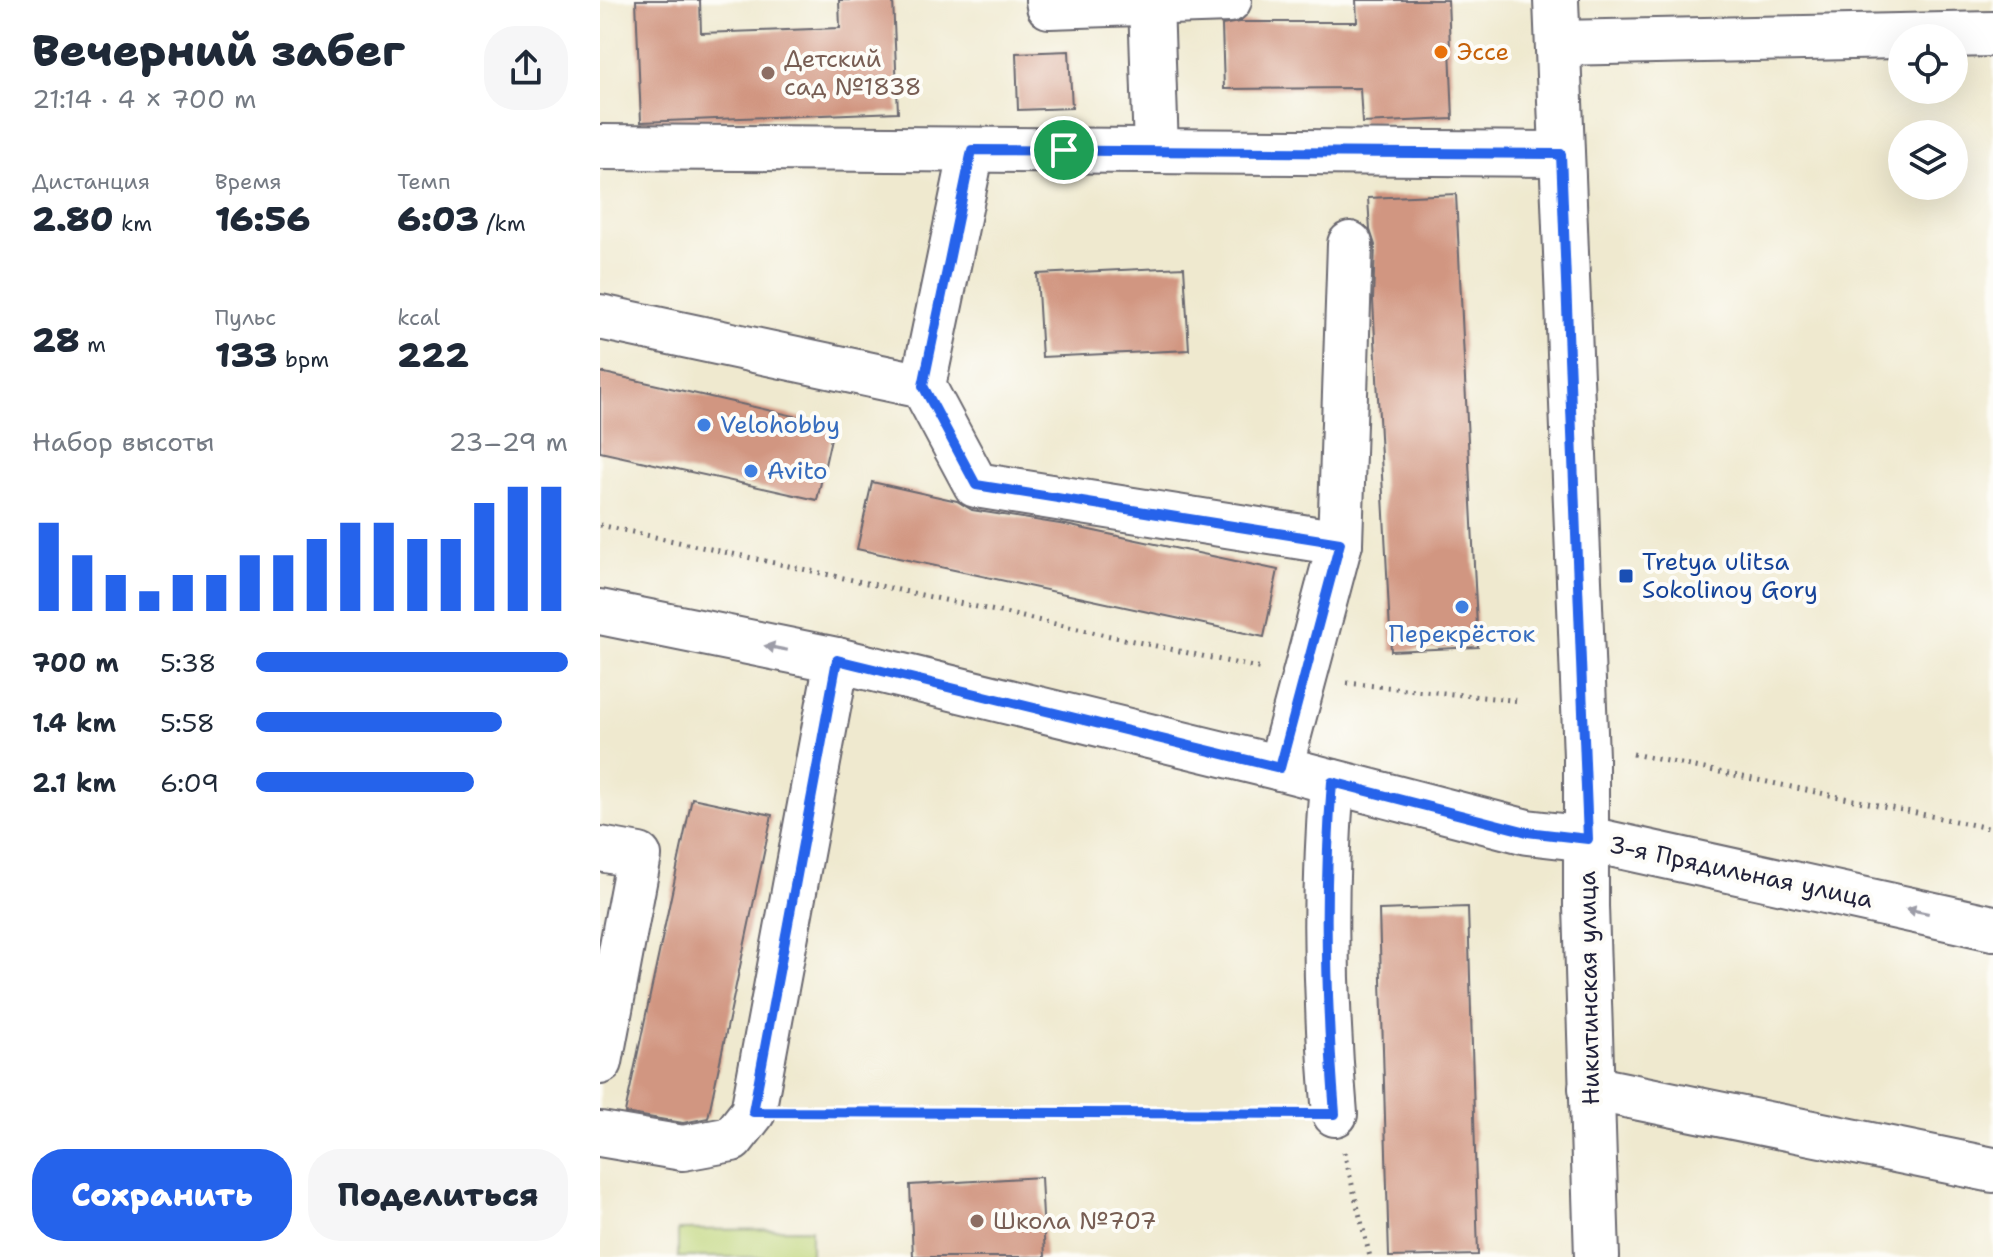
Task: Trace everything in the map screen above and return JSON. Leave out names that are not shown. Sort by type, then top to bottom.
[{"type":"street","points":[[1048,0],[1049,6],[1229,0]]},
{"type":"street","name":"Никитинская улица","points":[[1556,0],[1588,839],[1586,906],[1597,1257]]},
{"type":"street","points":[[1151,3],[1156,150]]},
{"type":"street","points":[[1558,43],[1993,34]]},
{"type":"street","points":[[600,147],[1561,154]]},
{"type":"street","points":[[972,150],[923,386],[976,485],[1340,543]]},
{"type":"street","points":[[1280,768],[1340,543],[1350,244]]},
{"type":"street","points":[[600,317],[923,386]]},
{"type":"street","name":"3-я Прядильная улица","points":[[600,612],[837,660],[1527,832],[1588,839],[1993,928]]},
{"type":"street","points":[[600,1134],[683,1148],[732,1139],[753,1112],[837,660]]},
{"type":"street","points":[[1332,782],[1327,839],[1327,1017],[1335,1114]]},
{"type":"street","points":[[600,849],[639,856],[600,1062]]},
{"type":"street","points":[[1591,1088],[1993,1170]]},
{"type":"path","points":[[600,525],[1303,678],[1521,701]]},
{"type":"path","points":[[1633,754],[1993,829]]},
{"type":"path","points":[[753,1112],[1335,1114],[1370,1257]]},
{"type":"green space","points":[[811,1229],[811,1257],[678,1257],[678,1230]]},
{"type":"building","name":"Детский сад №1838","points":[[636,0],[700,0],[701,33],[840,28],[839,0],[893,0],[898,112],[641,122]]},
{"type":"building","points":[[1356,0],[1448,0],[1453,119],[1362,123],[1360,88],[1224,89],[1222,25],[1239,22],[1357,22]]},
{"type":"building","points":[[1069,51],[1072,108],[1018,110],[1016,53]]},
{"type":"building","points":[[1456,194],[1478,647],[1391,651],[1373,300],[1375,245],[1370,230],[1368,198]]},
{"type":"building","points":[[1184,267],[1189,350],[1042,357],[1037,274]]},
{"type":"building","points":[[600,372],[834,425],[817,500],[600,452]]},
{"type":"building","points":[[872,482],[957,501],[972,510],[1066,525],[1278,570],[1264,637],[857,549]]},
{"type":"building","points":[[692,798],[772,815],[708,1118],[683,1123],[625,1113]]},
{"type":"building","points":[[1468,907],[1478,1255],[1389,1257],[1379,910]]},
{"type":"building","name":"Школа №707","points":[[1041,1177],[1045,1257],[913,1257],[910,1185]]},
{"type":"place","name":"Эссе","points":[[1441,52]]},
{"type":"place","name":"Детский сад №1838","points":[[768,73]]},
{"type":"place","name":"Velohobby","points":[[704,425]]},
{"type":"place","name":"Avito","points":[[751,471]]},
{"type":"place","name":"Tretya ulitsa Sokolinoy Gory","points":[[1626,576]]},
{"type":"place","name":"Перекрёсток","points":[[1462,607]]},
{"type":"place","name":"Школа №707","points":[[977,1221]]},
{"type":"route","points":[[972,150],[1064,150],[1561,154],[1588,839],[1527,832],[1332,782],[1327,839],[1327,1017],[1335,1114],[753,1112],[837,660],[1280,768],[1340,543],[976,485],[923,386],[972,150]]}]
